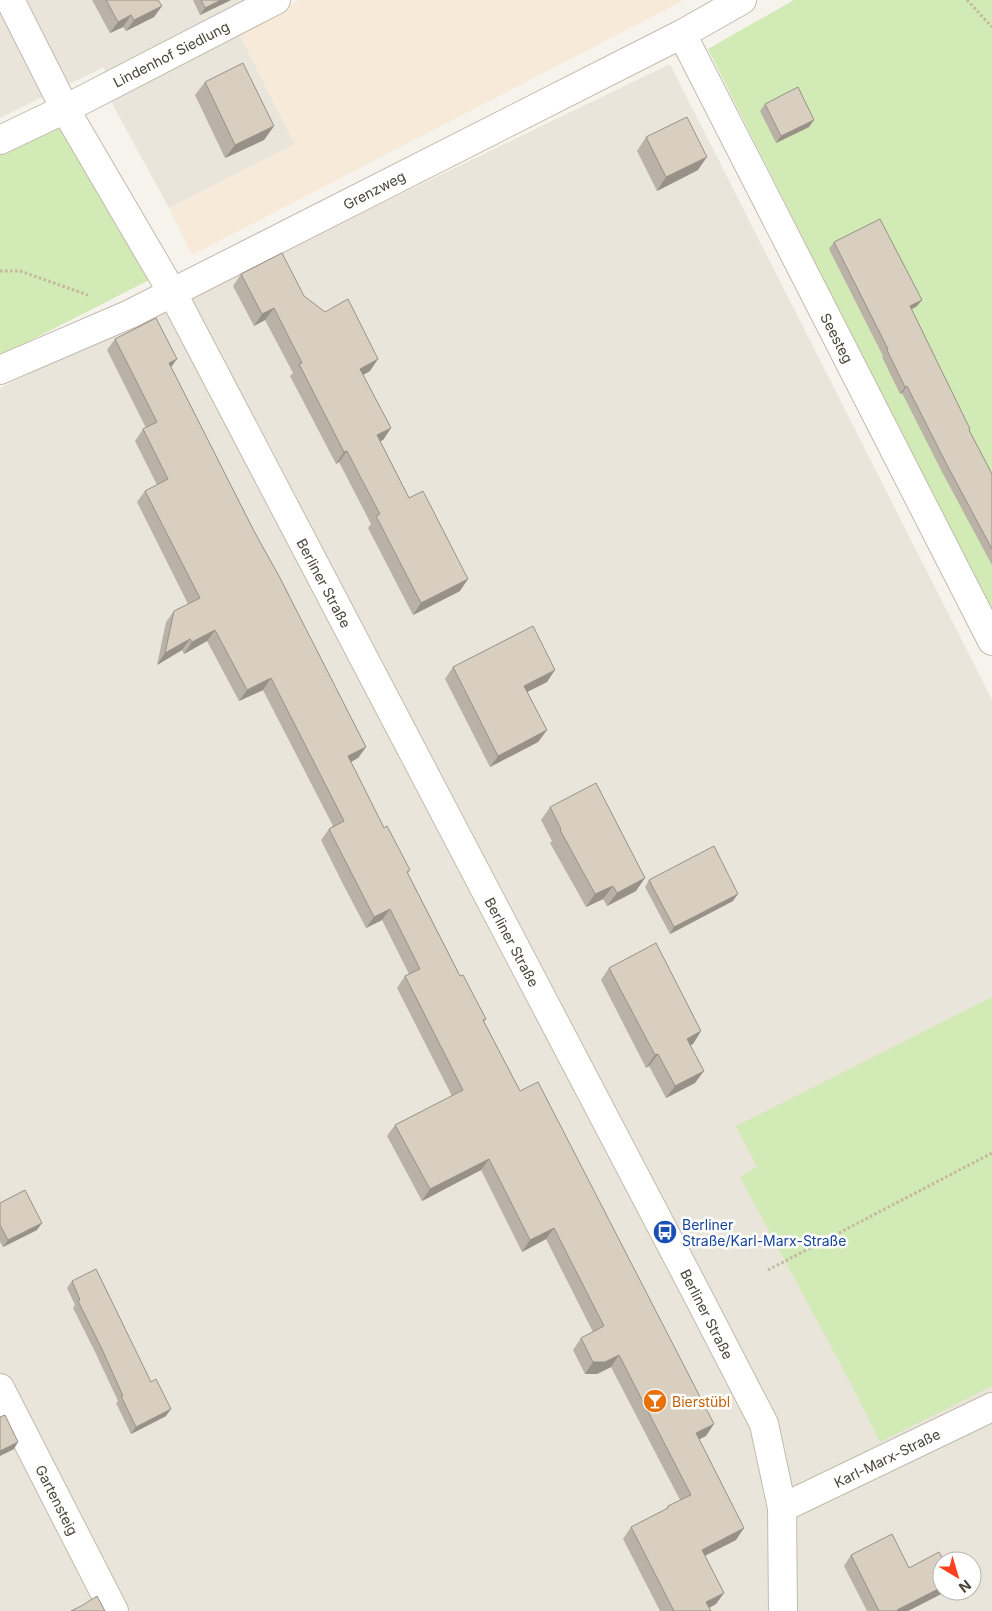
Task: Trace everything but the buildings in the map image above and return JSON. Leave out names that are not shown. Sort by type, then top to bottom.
[{"type":"street","points":[[10,0],[65,109],[172,292]]},
{"type":"street","name":"Lindenhof Siedlung","points":[[65,109],[276,0]]},
{"type":"street","name":"Grenzweg","points":[[0,370],[130,314],[682,34],[742,0]]},
{"type":"street","name":"Seesteg","points":[[682,34],[992,641]]},
{"type":"street","points":[[0,140],[65,109]]},
{"type":"street","name":"Berliner Straße","points":[[172,292],[764,1424],[782,1508],[783,1611]]},
{"type":"street","name":"Gartensteig","points":[[0,1388],[114,1611]]},
{"type":"street","name":"Karl-Marx-Straße","points":[[782,1508],[992,1407]]},
{"type":"path","points":[[967,0],[992,27]]},
{"type":"path","points":[[0,271],[20,271],[81,291],[130,314]]},
{"type":"path","points":[[768,1270],[992,1153]]},
{"type":"shaded area","points":[[0,0],[252,0],[238,32],[295,144],[169,208],[109,98],[104,67],[0,118]]},
{"type":"shaded area","points":[[300,0],[684,0],[192,255],[169,208],[295,144],[238,32]]},
{"type":"shaded area","points":[[670,64],[992,700],[992,1611],[0,1611],[0,388]]},
{"type":"green space","points":[[794,0],[992,0],[992,616],[708,49]]},
{"type":"green space","points":[[70,114],[161,274],[0,356],[0,150]]},
{"type":"green space","points":[[992,997],[992,1386],[880,1442],[850,1382],[740,1177],[757,1167],[736,1126]]},
{"type":"place","name":"Berliner Straße/Karl-Marx-Straße","points":[[665,1232]]},
{"type":"place","name":"Bierstübl","points":[[655,1401]]}]
